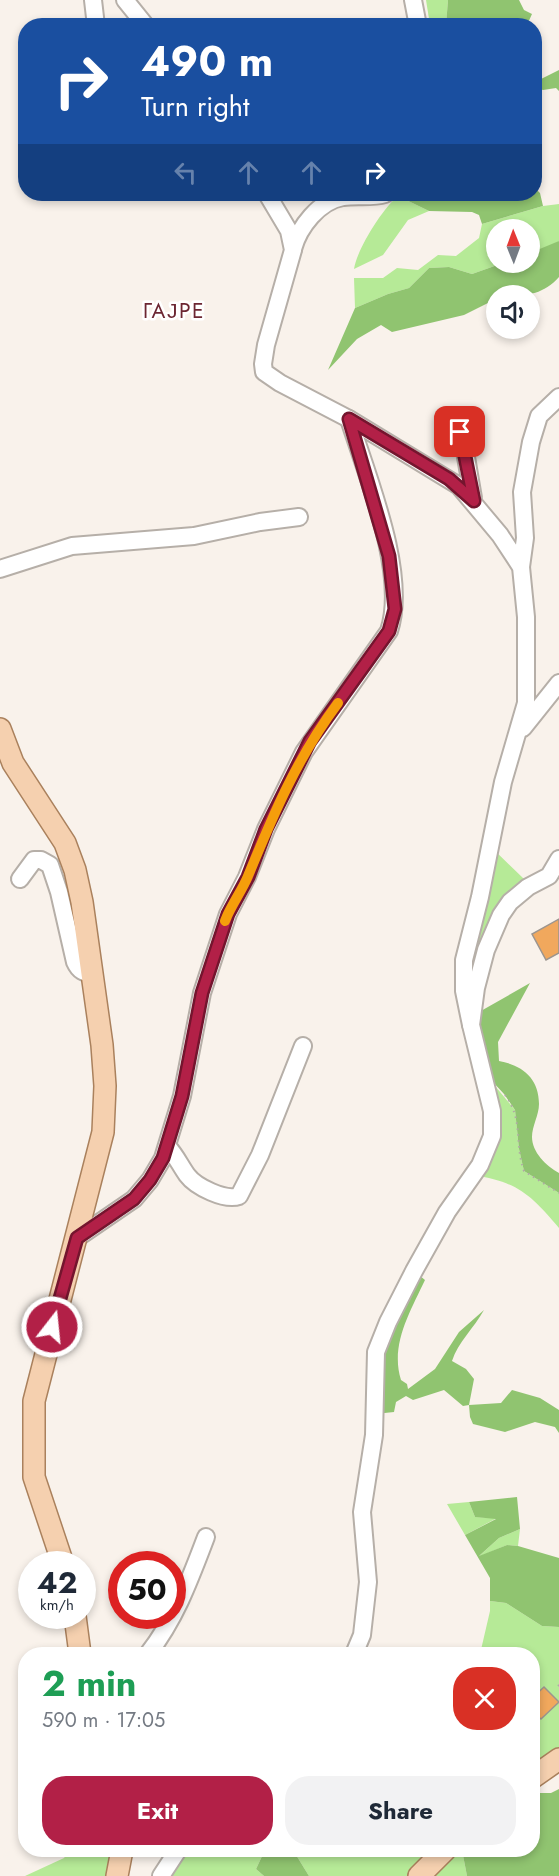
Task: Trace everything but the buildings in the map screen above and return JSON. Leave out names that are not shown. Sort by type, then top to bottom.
[{"type":"main road","points":[[0,729],[13,763],[69,852],[82,902],[93,974],[105,1086],[103,1132],[77,1238],[45,1349],[34,1401],[32,1428],[34,1477],[59,1551]]},
{"type":"main road","points":[[77,1629],[79,1647]]},
{"type":"main road","points":[[540,1772],[559,1759]]},
{"type":"main road","points":[[117,1876],[121,1857]]},
{"type":"main road","points":[[418,1876],[438,1857]]},
{"type":"street","points":[[93,0],[95,18]]},
{"type":"street","points":[[125,0],[140,18]]},
{"type":"street","points":[[413,0],[416,18]]},
{"type":"street","points":[[271,201],[289,231],[293,250]]},
{"type":"street","points":[[332,201],[303,226],[293,250],[265,352],[264,372],[280,383],[349,419],[449,479],[474,501],[521,567]]},
{"type":"street","points":[[357,1647],[362,1635],[368,1591],[368,1565],[362,1512],[374,1435],[375,1352],[414,1271],[447,1212],[480,1165],[492,1136],[492,1111],[464,991],[464,960],[480,897],[503,782],[524,714],[527,691],[526,617],[521,567],[525,543],[522,492],[531,442],[539,416],[559,397]]},
{"type":"street","points":[[459,416],[464,458],[474,501]]},
{"type":"street","points":[[77,1238],[137,1195],[157,1170],[168,1147],[189,1066],[202,993],[228,914],[248,877],[266,829],[307,746],[383,641],[393,620],[395,600],[387,547],[349,419]]},
{"type":"street","points":[[0,569],[72,546],[194,536],[260,522],[299,517]]},
{"type":"street","points":[[516,736],[559,683]]},
{"type":"street","points":[[471,1025],[482,964],[501,915],[520,892],[549,876],[559,859]]},
{"type":"street","points":[[20,879],[34,860],[41,860],[50,865],[59,892],[75,962],[78,969],[84,973],[93,974]]},
{"type":"street","points":[[168,1147],[195,1182],[223,1196],[233,1198],[239,1196],[260,1155],[303,1046]]},
{"type":"street","points":[[153,1647],[166,1630],[182,1601],[206,1537]]},
{"type":"street","points":[[161,1876],[173,1857]]},
{"type":"path","points":[[504,1094],[515,1110],[524,1171],[559,1193]]},
{"type":"green space","points":[[426,0],[448,0],[447,18],[429,18]]},
{"type":"green space","points":[[448,0],[519,0],[524,10],[532,14],[530,18],[447,18]]},
{"type":"green space","points":[[559,70],[559,91],[556,88],[542,90],[542,78]]},
{"type":"green space","points":[[408,201],[429,211],[408,220],[383,255],[354,269],[360,251],[392,202]]},
{"type":"green space","points":[[408,201],[542,201],[543,206],[499,219],[486,219],[486,223],[482,224],[479,215],[472,212],[429,211]]},
{"type":"green space","points":[[559,204],[559,241],[540,249],[540,219],[499,219],[543,206]]},
{"type":"green space","points":[[486,223],[486,269],[472,274],[449,267],[429,268],[409,288],[355,308],[354,278],[383,278],[397,268],[418,270],[438,255],[456,256],[479,238],[482,224]]},
{"type":"green space","points":[[559,241],[559,277],[540,291],[540,285],[486,285],[486,304],[464,315],[392,332],[381,325],[357,339],[328,370],[355,308],[409,288],[429,268],[449,267],[472,274],[486,269],[486,273],[540,273],[540,249]]},
{"type":"green space","points":[[490,846],[523,878],[535,883],[521,893],[466,1004]]},
{"type":"green space","points":[[530,983],[498,1042],[499,1061],[515,1066],[528,1074],[536,1087],[539,1104],[532,1133],[534,1148],[549,1167],[559,1173],[559,1193],[524,1171],[515,1110],[481,1069],[472,1016]]},
{"type":"green space","points":[[481,1069],[515,1110],[524,1171],[559,1193],[559,1228],[540,1207],[513,1186],[473,1175],[488,1150]]},
{"type":"green space","points":[[414,1271],[425,1280],[408,1316],[400,1341],[398,1367],[401,1380],[407,1384],[408,1389],[435,1369],[459,1332],[484,1310],[458,1348],[452,1361],[466,1369],[474,1379],[469,1405],[463,1406],[444,1390],[413,1400],[406,1396],[396,1402],[394,1412],[375,1414],[374,1367]]},
{"type":"green space","points":[[512,1390],[540,1398],[559,1410],[559,1433],[555,1427],[535,1422],[505,1432],[473,1424],[469,1405],[501,1403]]},
{"type":"green space","points":[[517,1497],[520,1529],[499,1538],[479,1556],[507,1545],[559,1558],[559,1627],[542,1626],[506,1603],[490,1601],[490,1578],[465,1535],[496,1519],[475,1517],[469,1502]]},
{"type":"green space","points":[[469,1502],[475,1517],[497,1518],[465,1535],[447,1504]]},
{"type":"green space","points":[[520,1529],[518,1546],[507,1545],[478,1557],[499,1538]]},
{"type":"green space","points":[[490,1601],[506,1603],[542,1626],[559,1627],[559,1750],[540,1763],[540,1647],[482,1647]]},
{"type":"green space","points":[[559,1789],[559,1876],[467,1876],[463,1857],[540,1857],[540,1793],[551,1793]]},
{"type":"green space","points":[[121,1857],[117,1876],[25,1876],[64,1858]]},
{"type":"green space","points":[[174,1857],[262,1857],[256,1869],[264,1876],[165,1876]]},
{"type":"green space","points":[[262,1857],[297,1857],[309,1876],[264,1876],[256,1869]]},
{"type":"green space","points":[[297,1857],[425,1857],[407,1876],[309,1876]]},
{"type":"green space","points":[[448,1857],[463,1857],[467,1876],[429,1876]]},
{"type":"slow traffic","points":[[225,921],[248,877],[266,829],[304,752],[338,703]]},
{"type":"district","name":"ГАЈРЕ","points":[[174,311]]},
{"type":"route","points":[[52,1327],[77,1238],[134,1199],[150,1180],[163,1158],[182,1096],[202,993],[228,914],[248,877],[266,829],[310,741],[369,662],[389,631],[393,620],[395,600],[385,537],[349,419],[449,479],[474,501],[460,432]]}]
